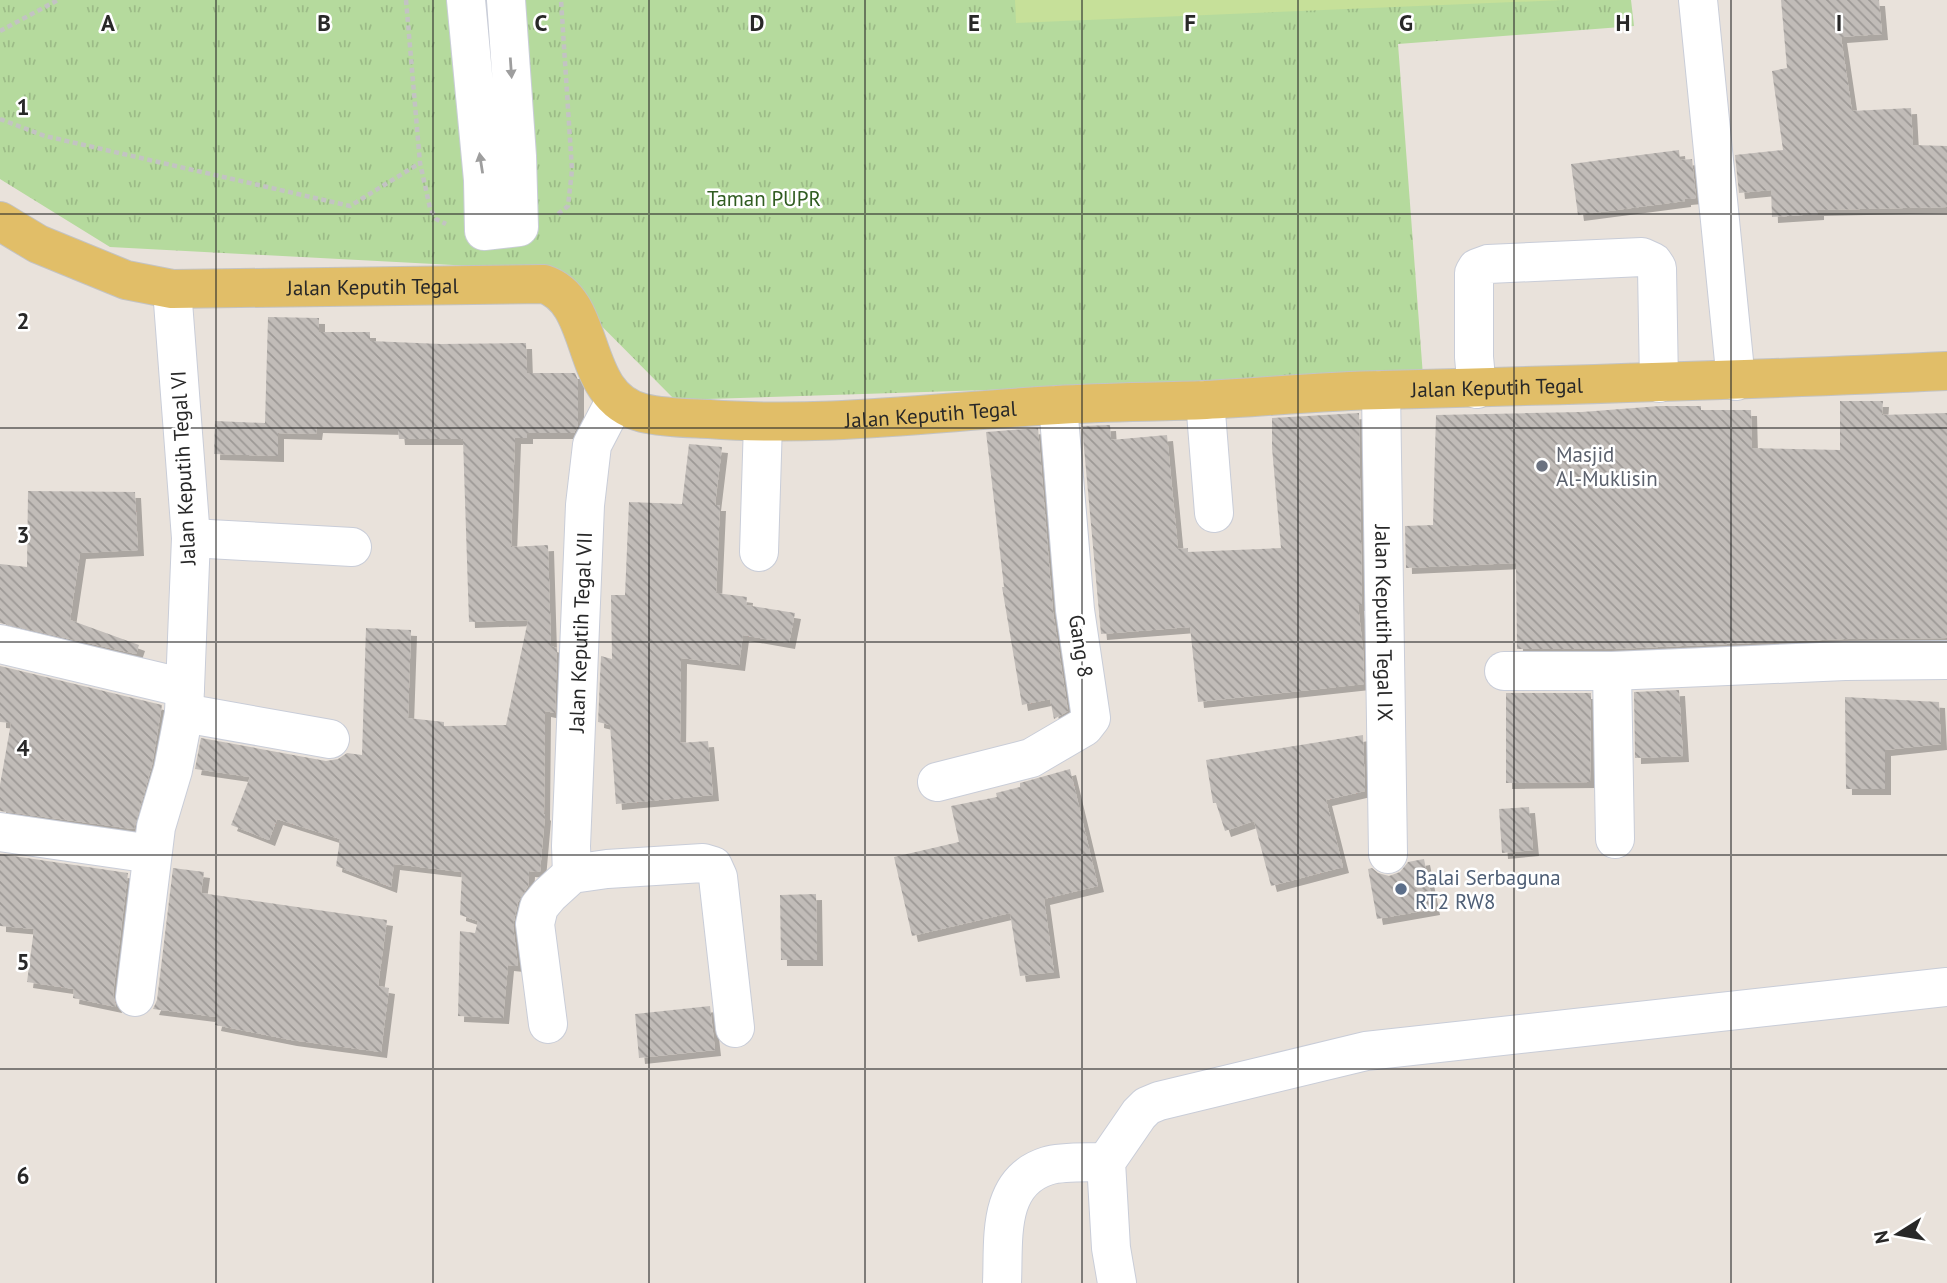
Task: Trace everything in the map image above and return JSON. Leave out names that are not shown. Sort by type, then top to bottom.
[{"type":"main road","name":"Jalan Keputih Tegal","points":[[0,221],[38,244],[126,280],[172,289],[544,284],[556,288],[566,298],[574,311],[594,366],[616,399],[639,413],[763,423],[1058,405],[1381,390],[1736,381],[1947,371]]},
{"type":"street","points":[[466,0],[483,180],[501,229]]},
{"type":"street","points":[[501,229],[517,156],[506,0]]},
{"type":"street","points":[[1698,0],[1736,381]]},
{"type":"street","points":[[1477,389],[1474,358],[1474,273],[1477,268],[1488,264],[1642,257],[1653,262],[1657,268],[1659,383]]},
{"type":"street","name":"Jalan Keputih Tegal VI","points":[[135,997],[156,827],[173,770],[184,701],[191,538],[172,289]]},
{"type":"street","name":"Jalan Keputih Tegal IX","points":[[1381,390],[1388,855]]},
{"type":"street","name":"Jalan Keputih Tegal VII","points":[[572,874],[585,505],[592,445],[616,399]]},
{"type":"street","points":[[1205,400],[1214,513]]},
{"type":"street","name":"Gang 8","points":[[937,782],[1031,758],[1084,727],[1091,718],[1075,610],[1058,405]]},
{"type":"street","points":[[759,552],[763,423]]},
{"type":"street","points":[[191,538],[352,547]]},
{"type":"street","points":[[0,644],[184,701],[330,739]]},
{"type":"street","points":[[1504,671],[1612,671],[1845,661],[1947,660]]},
{"type":"street","points":[[1612,671],[1615,839]]},
{"type":"street","points":[[0,832],[152,853]]},
{"type":"street","points":[[548,1024],[535,924],[539,908],[549,895],[572,874],[703,863],[713,866],[719,877],[734,1028]]},
{"type":"street","points":[[1116,1283],[1111,1248],[1106,1162],[1147,1106],[1158,1101],[1366,1052],[1947,987]]},
{"type":"street","points":[[1002,1283],[1006,1213],[1013,1191],[1022,1180],[1049,1165],[1106,1162]]},
{"type":"path","points":[[0,31],[58,0]]},
{"type":"path","points":[[406,0],[419,163],[430,208],[436,219],[445,224],[501,229],[534,227],[545,223],[568,206],[572,170],[561,0]]},
{"type":"path","points":[[0,119],[45,136],[350,206],[419,163]]},
{"type":"green space","name":"Taman PUPR","points":[[0,0],[1631,0],[1634,26],[1398,44],[1423,376],[675,400],[546,270],[110,247],[0,179]]},
{"type":"green space","points":[[1015,0],[1564,0],[1016,23]]},
{"type":"building","points":[[1781,0],[1879,0],[1882,34],[1841,37],[1852,111],[1911,108],[1913,145],[1947,146],[1947,207],[1818,210],[1818,214],[1772,217],[1771,190],[1739,193],[1735,155],[1783,150],[1772,71],[1787,68]]},
{"type":"building","points":[[1679,150],[1680,160],[1692,159],[1696,198],[1578,215],[1571,164]]},
{"type":"building","points":[[268,317],[319,318],[319,332],[370,332],[370,341],[526,343],[527,373],[575,373],[578,380],[578,425],[574,433],[527,433],[527,438],[515,438],[511,547],[548,545],[551,646],[557,648],[555,713],[545,711],[545,815],[540,872],[529,871],[528,886],[518,902],[513,926],[518,966],[508,965],[503,1018],[458,1016],[460,931],[475,933],[478,921],[460,915],[462,872],[394,864],[391,887],[336,866],[340,839],[277,819],[269,840],[231,825],[250,777],[195,769],[201,738],[326,761],[338,759],[347,753],[362,755],[366,628],[411,630],[408,718],[444,722],[444,726],[506,725],[528,620],[469,622],[463,439],[399,439],[398,429],[317,427],[316,434],[278,433],[278,456],[214,454],[215,421],[265,423]]},
{"type":"building","points":[[1840,401],[1883,401],[1882,415],[1947,413],[1947,638],[1844,639],[1612,649],[1517,649],[1516,563],[1406,568],[1405,526],[1433,525],[1436,415],[1582,412],[1660,406],[1701,406],[1701,410],[1751,410],[1752,448],[1840,450]]},
{"type":"building","points":[[1359,413],[1362,605],[1358,605],[1364,684],[1198,702],[1190,627],[1101,634],[1082,426],[1110,425],[1111,440],[1167,435],[1178,549],[1188,548],[1188,552],[1281,548],[1272,418]]},
{"type":"building","points":[[1038,428],[1053,612],[1068,711],[1054,719],[1050,699],[1022,705],[1002,587],[986,432]]},
{"type":"building","points":[[689,444],[722,447],[715,505],[720,505],[716,593],[747,597],[746,605],[795,613],[789,643],[743,635],[739,665],[681,658],[680,743],[708,741],[713,795],[616,804],[610,725],[598,722],[601,656],[612,659],[611,595],[625,595],[629,502],[682,504]]},
{"type":"building","points":[[28,491],[135,492],[138,550],[80,553],[70,620],[139,645],[136,654],[0,623],[0,564],[27,567]]},
{"type":"building","points":[[0,666],[162,705],[152,765],[134,829],[0,811],[0,785],[11,723],[0,722]]},
{"type":"building","points":[[1679,690],[1683,756],[1635,758],[1634,692]]},
{"type":"building","points":[[1506,693],[1591,693],[1590,782],[1506,783]]},
{"type":"building","points":[[1845,697],[1939,702],[1941,744],[1885,750],[1885,789],[1846,789]]},
{"type":"building","points":[[1363,735],[1365,791],[1326,800],[1343,867],[1271,886],[1254,821],[1225,831],[1216,803],[1213,803],[1206,760]]},
{"type":"building","points":[[1070,769],[1098,886],[1044,899],[1054,972],[1020,976],[1010,913],[912,936],[894,857],[959,842],[951,806],[997,797],[996,793],[1020,787],[1020,783]]},
{"type":"building","points":[[1529,807],[1533,850],[1502,853],[1499,809]]},
{"type":"building","points":[[0,854],[128,873],[113,994],[116,1007],[73,998],[74,989],[27,982],[34,929],[0,926]]},
{"type":"building","name":"Balai Serbaguna RT2 RW8","points":[[1424,859],[1434,909],[1377,919],[1368,869],[1372,868],[1389,876],[1400,872],[1408,862]]},
{"type":"building","points":[[173,868],[204,872],[201,893],[387,920],[378,986],[389,988],[381,1052],[291,1040],[215,1025],[217,1017],[153,1009],[157,1000]]},
{"type":"building","points":[[816,894],[817,960],[781,960],[780,895]]},
{"type":"building","points":[[710,1006],[715,1050],[639,1058],[635,1014]]},
{"type":"place","name":"Masjid Al-Muklisin","points":[[1542,466]]},
{"type":"place","name":"Balai Serbaguna RT2 RW8","points":[[1401,889]]}]
